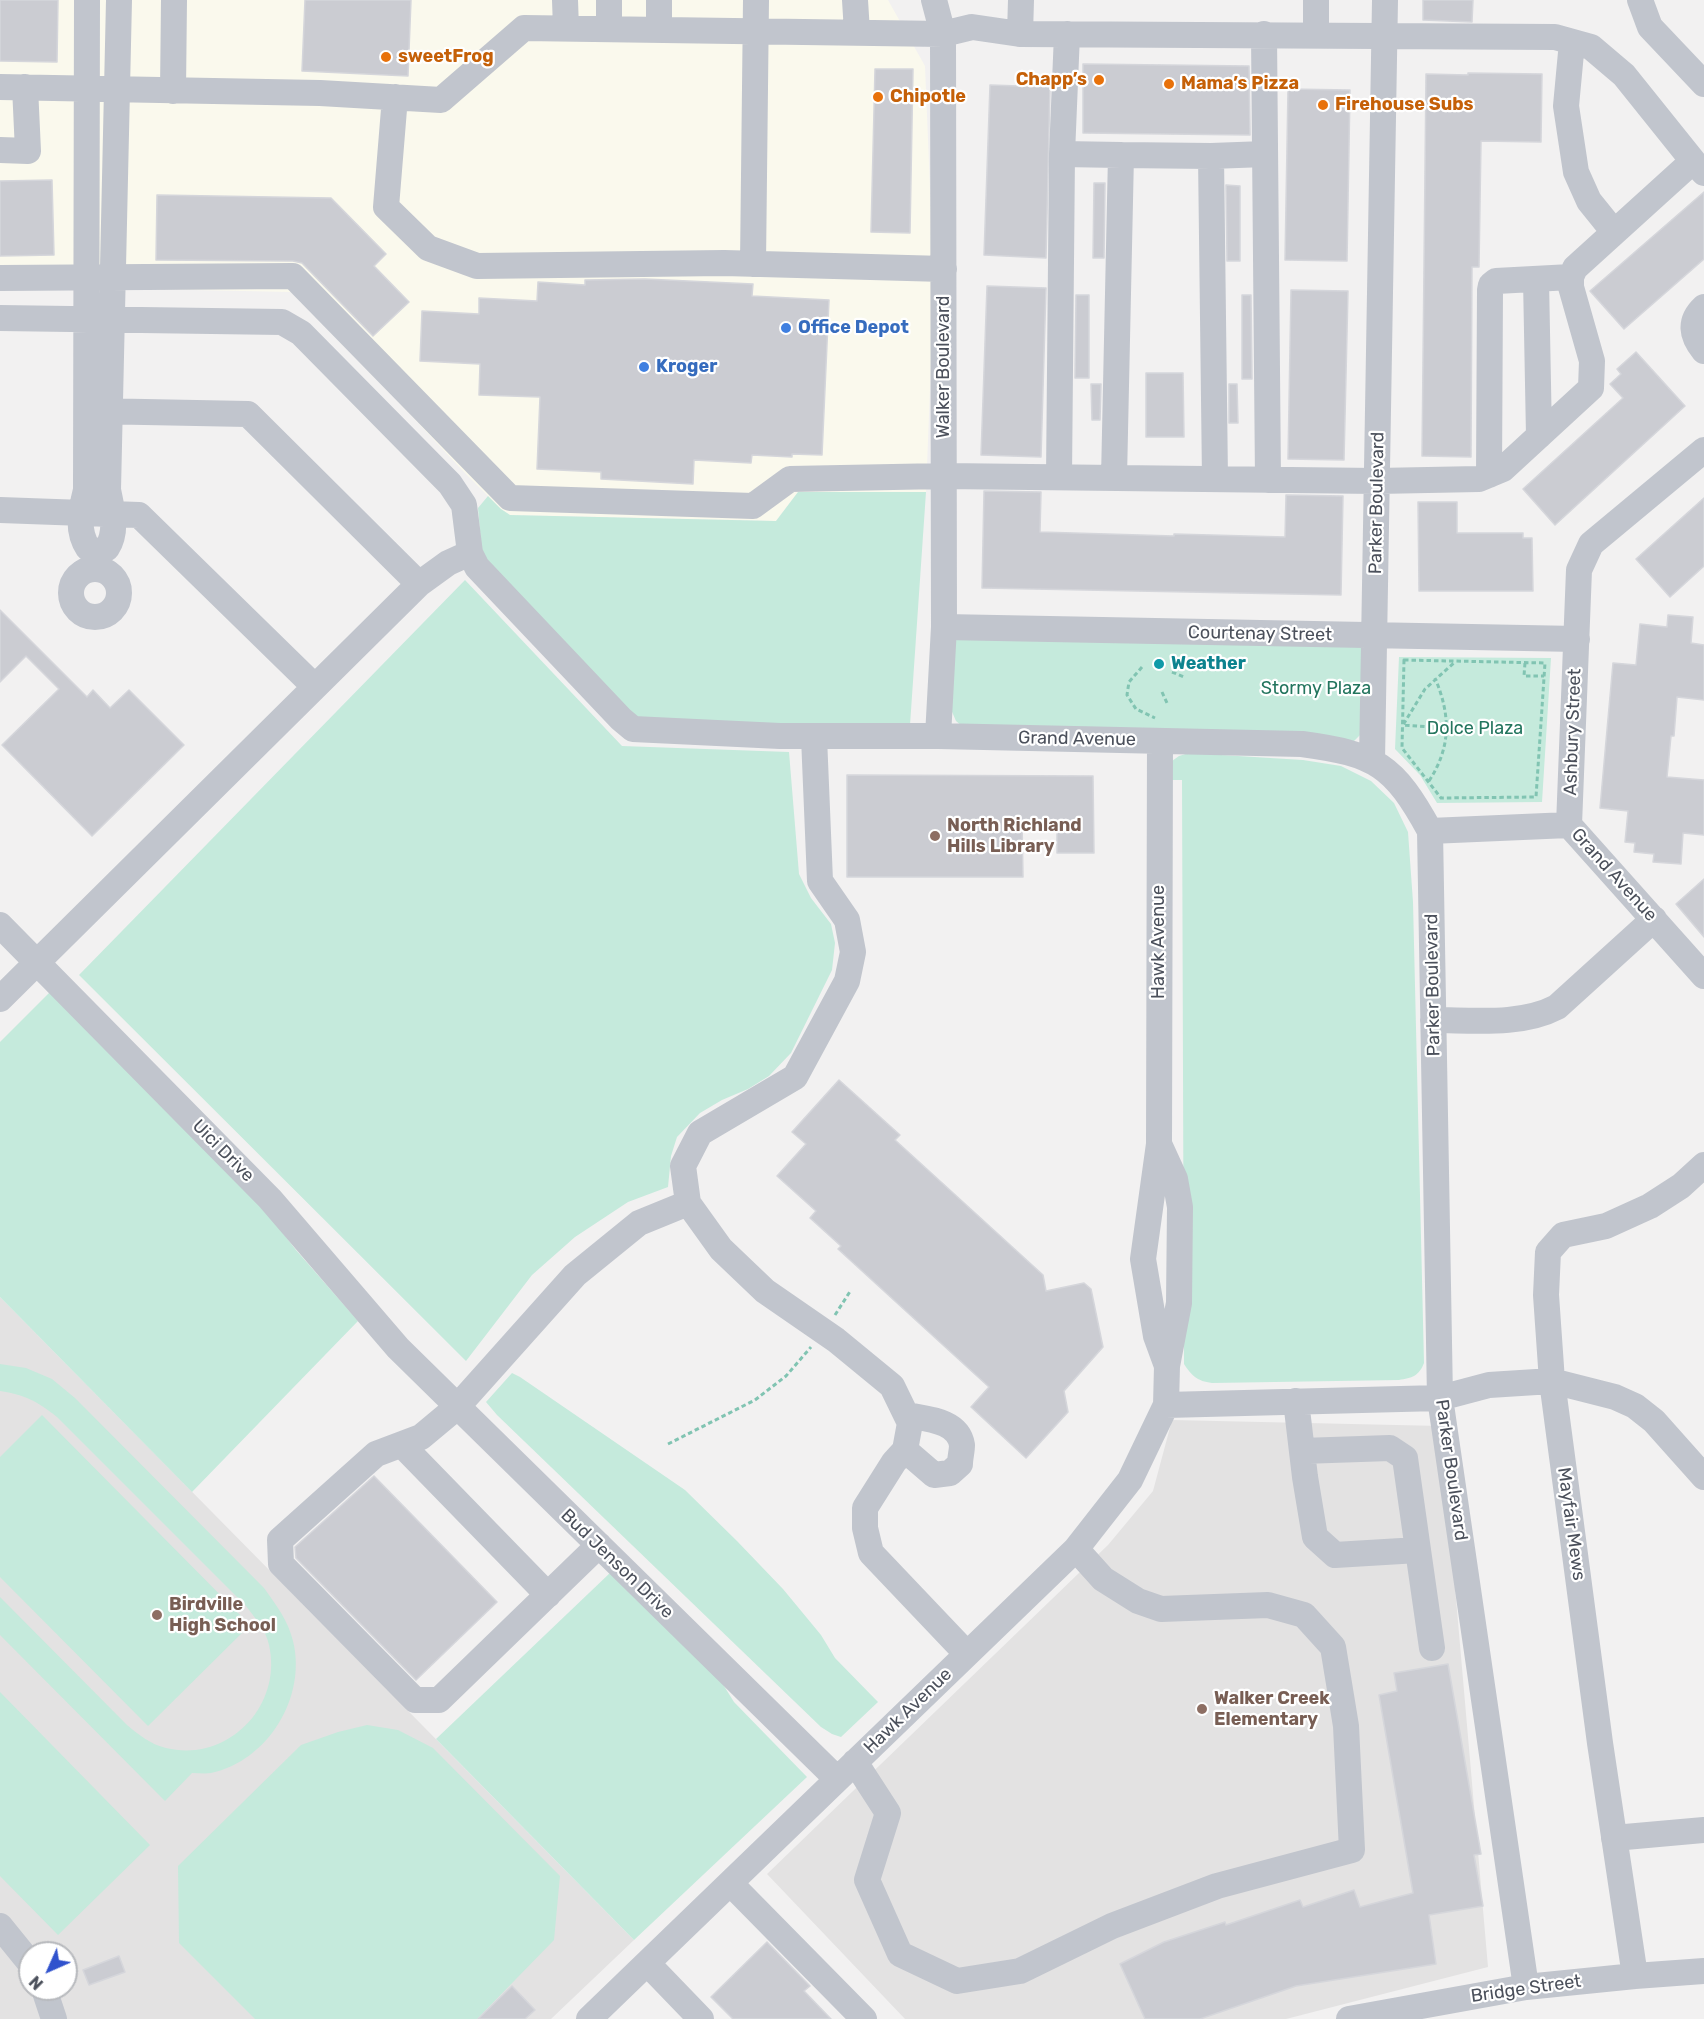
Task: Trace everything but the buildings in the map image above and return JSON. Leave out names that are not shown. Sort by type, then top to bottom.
[{"type":"street","points":[[87,0],[86,319],[98,411],[108,490],[113,514],[112,539],[98,560],[84,541],[81,532],[81,513],[86,490],[98,411],[111,319],[120,0]]},
{"type":"street","points":[[172,91],[174,0]]},
{"type":"street","points":[[565,0],[566,28]]},
{"type":"street","points":[[609,0],[609,29]]},
{"type":"street","points":[[659,0],[659,30]]},
{"type":"street","points":[[753,264],[756,0]]},
{"type":"street","points":[[855,0],[857,32]]},
{"type":"street","name":"Walker Boulevard","points":[[934,0],[943,34],[944,627],[938,736]]},
{"type":"street","points":[[1020,34],[1021,0]]},
{"type":"street","points":[[1316,0],[1316,34]]},
{"type":"street","name":"Parker Boulevard","points":[[1385,0],[1372,760],[1392,775],[1411,796],[1430,831],[1440,1398],[1526,1987]]},
{"type":"street","points":[[1640,0],[1650,27],[1704,84]]},
{"type":"street","points":[[0,150],[28,151],[12,87],[320,93],[441,100],[524,28],[943,34],[972,27],[1020,34],[1555,37],[1591,47],[1624,75],[1699,167],[1614,232],[1575,267],[1571,277],[1571,287],[1592,361],[1591,388],[1503,470],[1479,479],[1377,481],[944,476],[790,479],[753,506],[510,498],[293,276],[0,278]]},
{"type":"street","points":[[1059,477],[1062,154],[1067,34]]},
{"type":"street","points":[[1264,34],[1268,480]]},
{"type":"street","points":[[1572,42],[1566,106],[1576,172],[1590,201],[1614,232]]},
{"type":"street","points":[[395,97],[386,207],[428,248],[477,266],[753,264],[944,269]]},
{"type":"street","points":[[1062,154],[1211,156],[1265,154]]},
{"type":"street","points":[[1114,478],[1121,155]]},
{"type":"street","points":[[1211,156],[1215,479]]},
{"type":"street","points":[[1489,475],[1491,285],[1496,281],[1571,277]]},
{"type":"street","points":[[1536,279],[1539,436]]},
{"type":"street","points":[[1704,307],[1696,314],[1693,326],[1698,343],[1704,351]]},
{"type":"street","points":[[0,318],[282,322],[301,333],[450,484],[464,505],[470,553],[440,567],[419,584],[0,999]]},
{"type":"street","points":[[98,411],[248,414],[419,584]]},
{"type":"street","name":"Ashbury Street","points":[[1569,825],[1579,570],[1591,544],[1704,450]]},
{"type":"street","points":[[0,510],[139,515],[315,687]]},
{"type":"street","name":"Grand Avenue","points":[[470,553],[477,567],[633,729],[780,736],[938,736],[1159,730],[1302,744],[1341,750],[1372,760]]},
{"type":"street","name":"Courtenay Street","points":[[944,627],[1577,639]]},
{"type":"street","name":"Hawk Avenue","points":[[1159,730],[1159,1144],[1143,1259],[1156,1336],[1167,1366]]},
{"type":"street","points":[[814,736],[820,881],[847,920],[854,952],[847,981],[795,1077],[700,1133],[683,1166],[688,1203],[721,1249],[765,1291],[824,1331],[892,1386],[910,1423],[905,1450],[894,1462],[865,1508],[865,1528],[871,1553],[967,1654]]},
{"type":"street","name":"Grand Avenue","points":[[1430,831],[1569,825],[1704,976]]},
{"type":"street","points":[[1433,1020],[1502,1019],[1547,1013],[1557,1007],[1654,920]]},
{"type":"street","name":"Uici Drive","points":[[0,925],[270,1199],[398,1348]]},
{"type":"street","name":"Hawk Avenue","points":[[589,2019],[1076,1549],[1130,1480],[1166,1405],[1167,1366],[1179,1303],[1180,1207],[1175,1179],[1159,1144]]},
{"type":"street","name":"Mayfair Mews","points":[[1635,1976],[1552,1381],[1546,1295],[1548,1252],[1563,1235],[1606,1226],[1650,1206],[1681,1186],[1704,1165]]},
{"type":"street","points":[[599,1545],[439,1700],[415,1700],[281,1564],[280,1540],[376,1454],[421,1437],[457,1407],[575,1275],[639,1223],[688,1203]]},
{"type":"street","name":"Bud Jenson Drive","points":[[398,1348],[599,1545],[888,1812],[867,1880],[900,1954],[957,1981],[1020,1971],[1112,1926],[1217,1886],[1352,1850],[1346,1726],[1333,1647],[1304,1615],[1268,1605],[1161,1609],[1138,1601],[1103,1579],[1076,1549]]},
{"type":"street","points":[[1166,1405],[1440,1398],[1489,1385],[1552,1381],[1606,1394],[1635,1406],[1654,1421],[1704,1477]]},
{"type":"street","points":[[1296,1401],[1315,1537],[1335,1556],[1418,1550]]},
{"type":"street","points":[[905,1450],[933,1475],[950,1473],[960,1464],[962,1445],[956,1430],[939,1421],[906,1415]]},
{"type":"street","points":[[402,1445],[548,1594]]},
{"type":"street","points":[[1302,1451],[1390,1448],[1405,1458],[1432,1648]]},
{"type":"street","points":[[1614,1838],[1704,1830]]},
{"type":"street","points":[[730,1883],[864,2019]]},
{"type":"street","points":[[0,1926],[18,1948]]},
{"type":"street","points":[[647,1963],[701,2019]]},
{"type":"street","name":"Bridge Street","points":[[1349,2019],[1526,1987],[1704,1971]]},
{"type":"street","points":[[48,2001],[54,2019]]},
{"type":"path","points":[[1404,660],[1524,663],[1545,663],[1536,797],[1441,798],[1402,748],[1404,660]]},
{"type":"path","points":[[1403,725],[1435,678],[1457,661]]},
{"type":"path","points":[[1524,663],[1524,676],[1544,676]]},
{"type":"path","points":[[1142,667],[1130,682],[1127,695],[1136,710],[1159,730]]},
{"type":"path","points":[[1172,672],[1184,677]]},
{"type":"path","points":[[1429,781],[1442,756],[1447,728],[1444,699],[1435,678]]},
{"type":"path","points":[[1162,692],[1167,703]]},
{"type":"path","points":[[1403,725],[1447,728]]},
{"type":"path","points":[[668,1444],[755,1400],[786,1376],[824,1331],[851,1290]]},
{"type":"shaded area","points":[[0,0],[888,0],[925,66],[934,286],[926,492],[798,492],[776,521],[510,515],[465,473],[303,300],[291,292],[0,286]]},
{"type":"shaded area","name":"Birdville High School","points":[[0,1297],[634,1940],[551,2019],[0,2019]]},
{"type":"shaded area","name":"Walker Creek Elementary","points":[[1172,1420],[1441,1426],[1488,1967],[1286,2019],[905,2019],[767,1874],[1108,1545],[1153,1491]]},
{"type":"green space","points":[[798,492],[926,492],[910,725],[648,722],[629,713],[482,554],[478,508],[488,496],[510,515],[776,521]]},
{"type":"green space","points":[[465,580],[622,746],[789,752],[799,874],[811,898],[831,924],[835,943],[832,970],[791,1053],[769,1076],[700,1113],[677,1137],[671,1156],[668,1187],[628,1202],[575,1237],[532,1275],[466,1361],[79,975]]},
{"type":"green space","name":"Stormy Plaza","points":[[960,637],[1363,646],[1363,732],[1354,741],[1342,741],[963,727],[956,721],[950,707],[954,642]]},
{"type":"green space","name":"Dolce Plaza","points":[[1399,657],[1551,658],[1542,802],[1437,803],[1420,775],[1395,749]]},
{"type":"green space","points":[[1189,753],[1303,760],[1341,766],[1371,781],[1394,803],[1408,832],[1413,902],[1424,1363],[1420,1371],[1411,1377],[1399,1380],[1212,1383],[1195,1377],[1184,1364],[1182,780],[1170,780],[1172,761]]},
{"type":"green space","points":[[50,992],[264,1209],[296,1250],[358,1321],[192,1492],[0,1297],[0,1042]]},
{"type":"green space","points":[[0,1364],[26,1368],[52,1379],[75,1398],[264,1588],[291,1633],[296,1662],[294,1684],[279,1724],[266,1741],[250,1755],[231,1766],[211,1773],[192,1773],[165,1801],[0,1635],[0,1597],[127,1725],[150,1742],[166,1748],[189,1750],[210,1747],[229,1738],[246,1725],[259,1709],[267,1689],[271,1668],[268,1640],[260,1624],[246,1606],[57,1417],[30,1399],[0,1391]]},
{"type":"green space","points":[[512,1373],[685,1490],[783,1589],[821,1635],[835,1658],[878,1702],[841,1737],[821,1727],[497,1415],[486,1402]]},
{"type":"green space","points":[[42,1415],[250,1625],[148,1726],[0,1577],[0,1457]]},
{"type":"green space","points":[[611,1572],[709,1662],[734,1702],[807,1777],[634,1940],[436,1739]]},
{"type":"green space","points":[[0,1692],[150,1845],[58,1935],[0,1876]]},
{"type":"green space","points":[[367,1725],[398,1730],[433,1748],[560,1876],[554,1940],[477,2019],[255,2019],[179,1943],[178,1866],[301,1745]]},
{"type":"place","name":"sweetFrog","points":[[386,57]]},
{"type":"place","name":"Chapp’s","points":[[1099,80]]},
{"type":"place","name":"Mama’s Pizza","points":[[1169,84]]},
{"type":"place","name":"Chipotle","points":[[878,97]]},
{"type":"place","name":"Firehouse Subs","points":[[1323,105]]},
{"type":"place","name":"Office Depot","points":[[786,328]]},
{"type":"place","name":"Kroger","points":[[644,367]]},
{"type":"place","name":"Weather","points":[[1159,664]]},
{"type":"place","name":"North Richland Hills Library","points":[[935,836]]},
{"type":"place","name":"Birdville High School","points":[[157,1615]]},
{"type":"place","name":"Walker Creek Elementary","points":[[1202,1709]]}]
